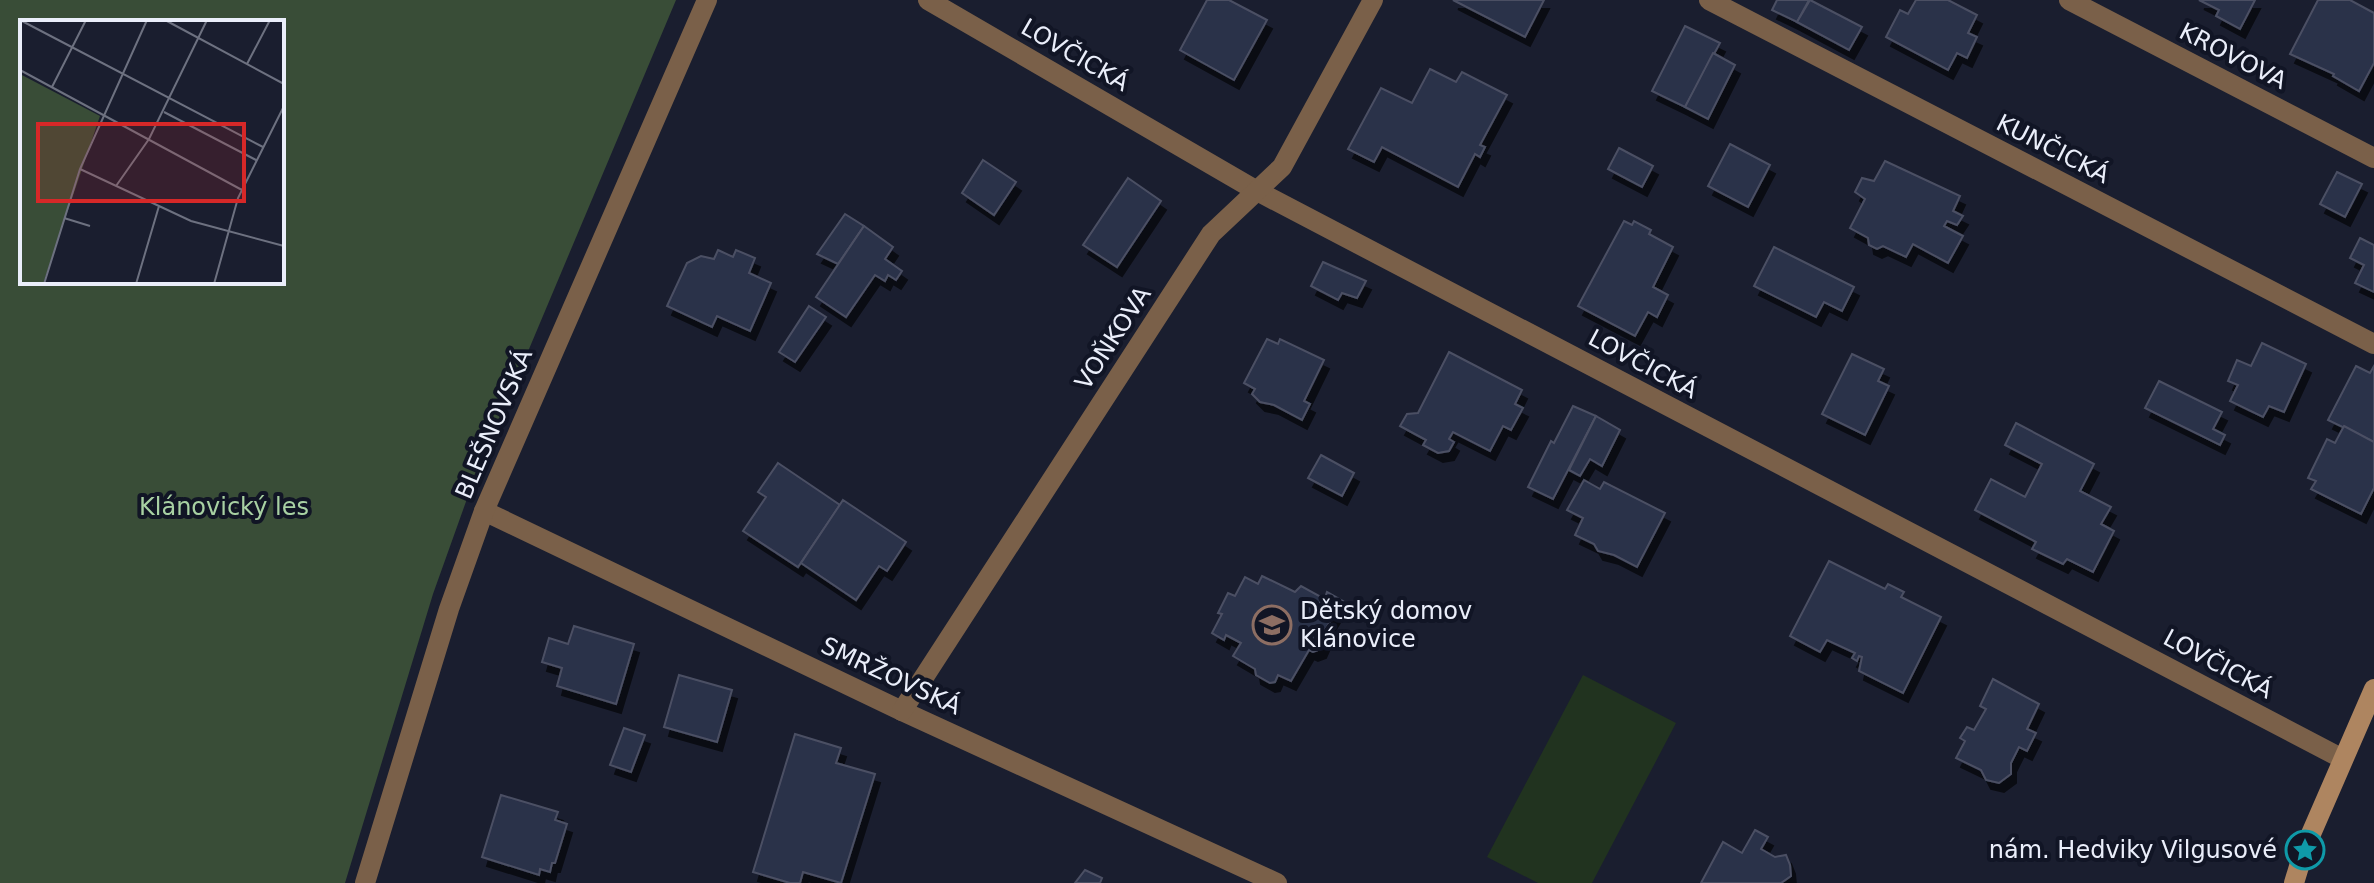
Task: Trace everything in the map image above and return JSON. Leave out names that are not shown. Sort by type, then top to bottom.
[{"type":"street","name":"BLEŠNOVSKÁ","points":[[365,883],[449,609],[484,511],[707,0]]},
{"type":"street","name":"LOVČICKÁ","points":[[928,0],[1257,191],[2343,759]]},
{"type":"street","name":"VOŇKOVA","points":[[902,711],[1211,234],[1282,167],[1373,0]]},
{"type":"street","name":"KUNČICKÁ","points":[[1709,0],[2374,344]]},
{"type":"street","name":"KROVOVA","points":[[2069,0],[2374,158]]},
{"type":"street","name":"SMRŽOVSKÁ","points":[[484,511],[902,711],[1277,883]]},
{"type":"street","points":[[2294,883],[2304,850],[2374,689]]},
{"type":"green space","name":"Klánovický les","points":[[0,0],[676,0],[473,482],[433,594],[345,883],[0,883]]},
{"type":"green space","points":[[1583,675],[1676,723],[1592,883],[1538,883],[1487,857]]},
{"type":"building","points":[[1207,0],[1229,0],[1267,20],[1234,80],[1180,50]]},
{"type":"building","points":[[1453,0],[1544,0],[1525,37]]},
{"type":"building","points":[[1777,0],[1809,0],[1797,22],[1772,10]]},
{"type":"building","points":[[1810,0],[1862,27],[1849,50],[1797,22]]},
{"type":"building","points":[[1916,0],[1948,0],[1977,15],[1968,33],[1977,37],[1967,58],[1957,53],[1948,70],[1886,37],[1900,10],[1908,14]]},
{"type":"building","points":[[2199,0],[2255,0],[2240,29],[2216,16],[2219,10]]},
{"type":"building","points":[[2318,0],[2350,0],[2374,13],[2374,63],[2359,91],[2334,74],[2290,54]]},
{"type":"building","points":[[1685,26],[1720,43],[1685,107],[1652,91]]},
{"type":"building","points":[[1713,53],[1735,65],[1708,119],[1685,107]]},
{"type":"building","points":[[1430,69],[1456,82],[1462,72],[1507,95],[1480,145],[1485,147],[1480,157],[1475,154],[1458,187],[1382,147],[1374,162],[1348,149],[1381,88],[1412,103]]},
{"type":"building","points":[[1730,144],[1770,165],[1748,207],[1708,186]]},
{"type":"building","points":[[1619,148],[1653,166],[1642,187],[1608,169]]},
{"type":"building","points":[[983,160],[1016,182],[994,215],[962,193]]},
{"type":"building","points":[[1885,161],[1960,196],[1953,211],[1963,216],[1957,225],[1947,221],[1944,226],[1963,236],[1948,263],[1913,244],[1906,257],[1883,246],[1877,249],[1869,245],[1868,238],[1850,228],[1865,199],[1855,192],[1862,178],[1874,181]]},
{"type":"building","points":[[2337,172],[2362,184],[2345,217],[2320,204]]},
{"type":"building","points":[[1128,178],[1161,201],[1117,267],[1083,245]]},
{"type":"building","points":[[845,214],[864,226],[838,264],[817,254]]},
{"type":"building","points":[[1624,221],[1632,225],[1634,221],[1651,230],[1649,234],[1673,247],[1653,287],[1668,295],[1657,317],[1648,312],[1635,336],[1578,306]]},
{"type":"building","points":[[864,226],[893,247],[885,259],[902,271],[896,280],[888,275],[885,281],[875,275],[846,317],[816,297]]},
{"type":"building","points":[[2360,238],[2374,245],[2374,292],[2355,283],[2364,265],[2350,258]]},
{"type":"building","points":[[1774,247],[1854,287],[1842,311],[1824,302],[1816,317],[1754,286]]},
{"type":"building","points":[[718,250],[733,257],[736,250],[755,258],[749,273],[771,283],[750,331],[717,316],[712,327],[667,306],[687,263],[701,256],[714,259]]},
{"type":"building","points":[[1323,262],[1366,281],[1357,298],[1342,293],[1338,300],[1311,286]]},
{"type":"building","points":[[809,306],[826,317],[795,362],[779,352]]},
{"type":"building","points":[[1267,339],[1278,344],[1280,339],[1324,360],[1304,401],[1310,404],[1302,420],[1274,405],[1260,402],[1252,394],[1255,389],[1244,383]]},
{"type":"building","points":[[2262,343],[2306,364],[2284,412],[2269,406],[2263,417],[2230,401],[2238,385],[2228,381],[2237,360],[2251,366]]},
{"type":"building","points":[[1449,352],[1522,390],[1515,404],[1523,408],[1511,430],[1503,426],[1490,451],[1453,432],[1449,439],[1454,442],[1449,451],[1438,453],[1423,445],[1426,440],[1400,426],[1407,414],[1418,413]]},
{"type":"building","points":[[1852,354],[1884,369],[1878,381],[1889,386],[1865,435],[1822,414]]},
{"type":"building","points":[[2356,366],[2370,373],[2374,366],[2374,442],[2328,420]]},
{"type":"building","points":[[2159,381],[2222,412],[2213,429],[2225,435],[2220,445],[2145,408]]},
{"type":"building","points":[[1573,406],[1596,416],[1553,499],[1528,487]]},
{"type":"building","points":[[1596,416],[1620,430],[1602,466],[1590,459],[1580,476],[1569,470]]},
{"type":"building","points":[[2016,423],[2094,464],[2080,491],[2111,507],[2101,524],[2114,531],[2093,572],[2067,559],[2063,564],[2032,549],[2036,542],[1975,510],[1991,479],[2025,497],[2042,464],[2005,445]]},
{"type":"building","points":[[2344,426],[2374,442],[2374,488],[2361,514],[2311,489],[2316,481],[2308,478],[2327,439],[2335,443]]},
{"type":"building","points":[[1321,455],[1354,473],[1342,496],[1308,478]]},
{"type":"building","points":[[778,463],[840,505],[798,567],[743,531],[766,497],[758,492]]},
{"type":"building","points":[[1584,480],[1600,489],[1604,482],[1665,513],[1637,567],[1598,551],[1594,544],[1575,535],[1583,518],[1567,510]]},
{"type":"building","points":[[843,500],[906,542],[887,571],[879,566],[856,600],[801,563]]},
{"type":"building","points":[[1829,561],[1885,589],[1888,584],[1904,592],[1901,597],[1941,617],[1903,693],[1859,671],[1862,657],[1859,656],[1857,661],[1852,658],[1855,653],[1827,640],[1820,652],[1790,636]]},
{"type":"building","name":"Dětský domov Klánovice","points":[[1262,576],[1295,592],[1301,586],[1323,598],[1319,604],[1322,606],[1327,592],[1343,601],[1323,633],[1325,640],[1321,649],[1309,650],[1291,681],[1278,675],[1275,682],[1270,683],[1256,675],[1255,669],[1233,656],[1241,643],[1226,635],[1224,640],[1212,633],[1228,593],[1235,596],[1245,577],[1258,584]]},
{"type":"building","points":[[574,626],[634,644],[616,704],[557,686],[562,668],[542,662],[549,638],[568,644]]},
{"type":"building","points":[[679,675],[732,690],[717,742],[664,727]]},
{"type":"building","points":[[1993,679],[2039,704],[2027,729],[2036,733],[2027,751],[2019,747],[2011,763],[2011,774],[1999,783],[1986,780],[1981,770],[1956,758],[1965,741],[1960,738],[1967,727],[1974,730],[1986,709],[1980,706]]},
{"type":"building","points":[[624,728],[645,735],[631,772],[610,765]]},
{"type":"building","points":[[795,734],[841,748],[836,763],[875,774],[841,883],[803,872],[800,883],[790,883],[753,872]]},
{"type":"building","points":[[501,795],[558,812],[555,820],[567,824],[550,872],[540,869],[539,875],[482,857]]},
{"type":"building","points":[[1755,830],[1768,837],[1761,849],[1775,857],[1786,855],[1791,876],[1781,883],[1701,883],[1723,842],[1742,853]]},
{"type":"building","points":[[1085,870],[1102,878],[1100,883],[1075,883]]},
{"type":"place","name":"Dětský domov Klánovice","points":[[1272,625]]},
{"type":"place","name":"nám. Hedviky Vilgusové","points":[[2305,850]]}]
